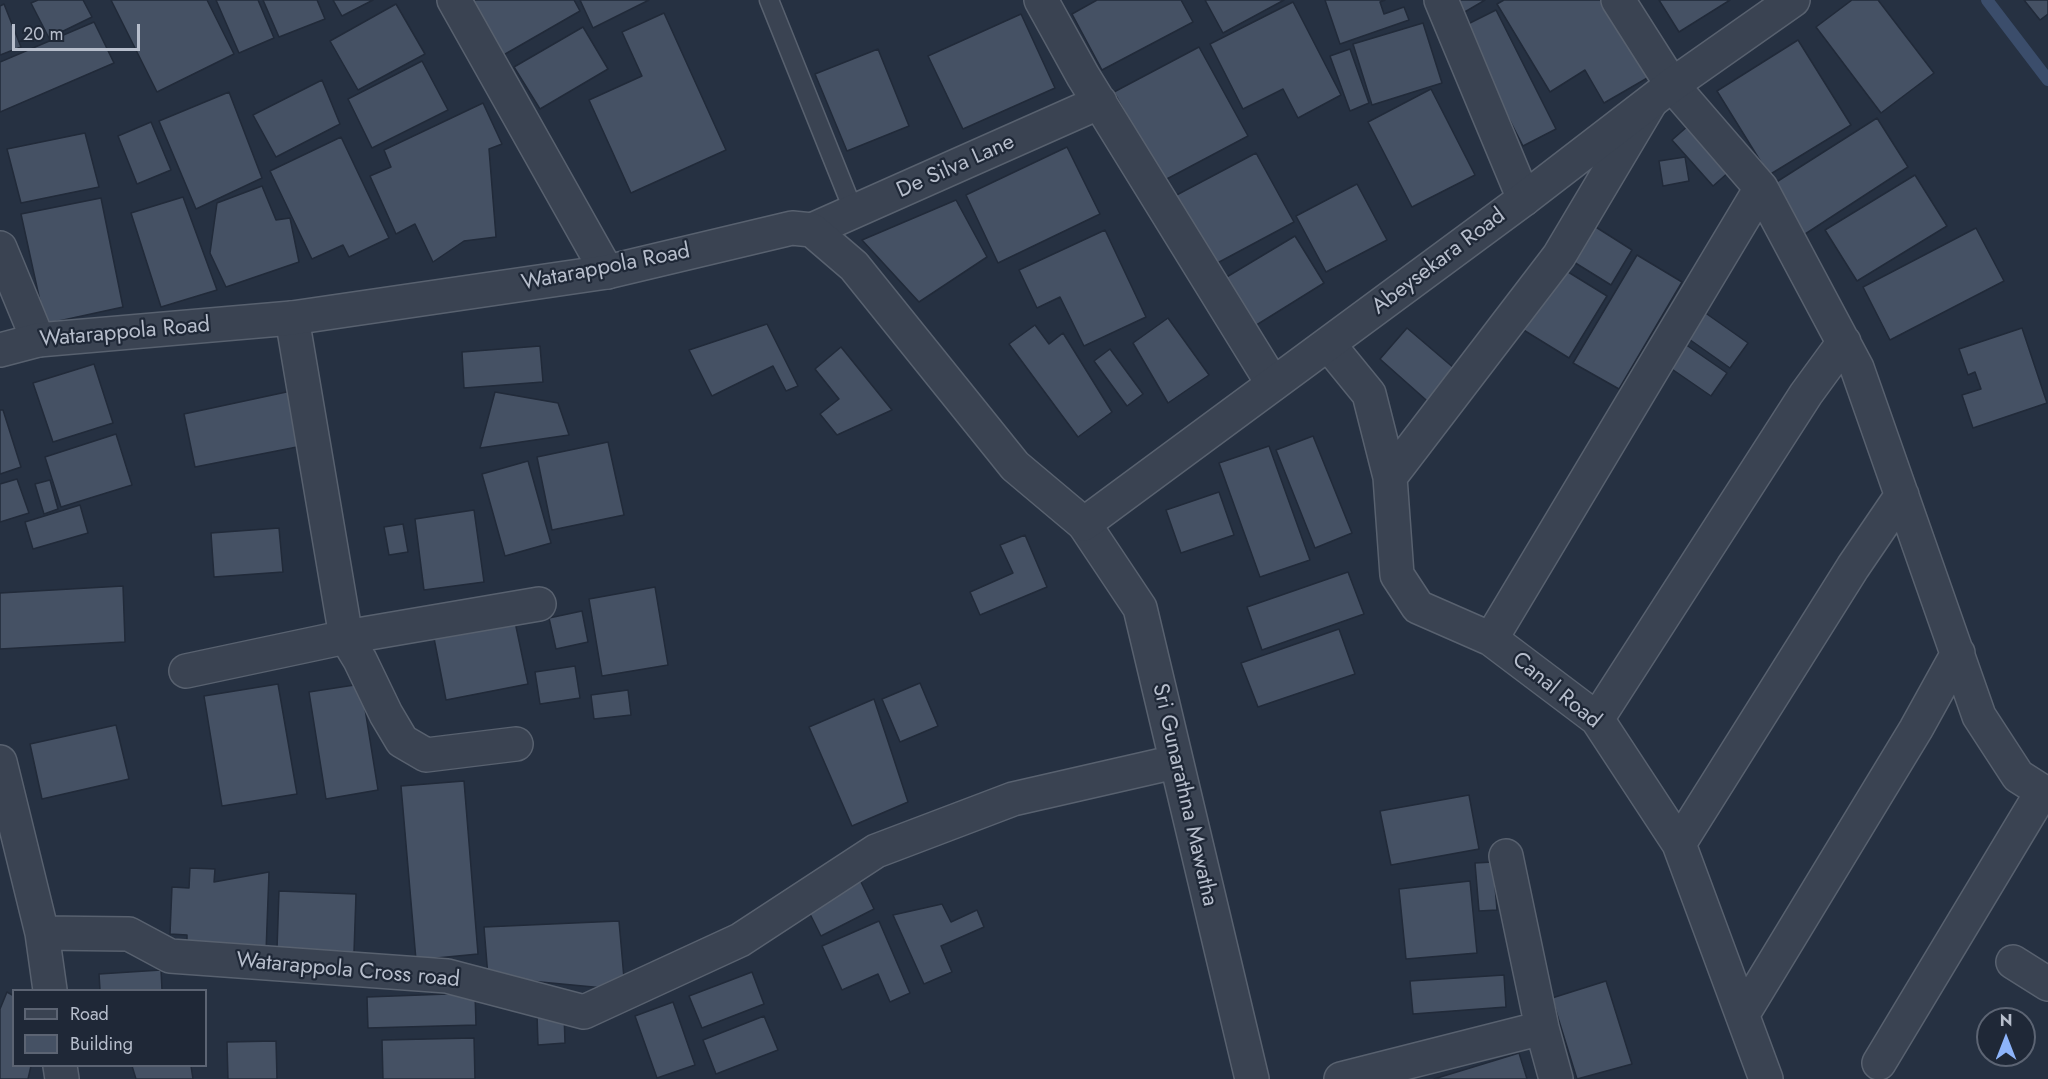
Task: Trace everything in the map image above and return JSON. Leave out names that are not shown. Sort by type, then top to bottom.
[{"type":"street","points":[[454,0],[607,272]]},
{"type":"street","points":[[1041,0],[1100,102],[1273,384]]},
{"type":"street","points":[[1441,0],[1524,199]]},
{"type":"street","points":[[1618,0],[1661,94],[1761,188],[1844,342],[1857,368],[1979,716],[2018,776],[2045,794],[1879,1063]]},
{"type":"street","name":"Abeysekara Road","points":[[1084,524],[1329,345],[1661,94],[1794,0]]},
{"type":"street","points":[[1390,477],[1559,256],[1661,94]]},
{"type":"street","name":"De Silva Lane","points":[[812,230],[1100,102]]},
{"type":"street","points":[[1491,639],[1761,188]]},
{"type":"street","name":"Watarappola Road","points":[[0,350],[38,340],[292,318],[607,272],[792,228],[812,230]]},
{"type":"street","points":[[812,230],[854,266],[1016,466],[1084,524]]},
{"type":"street","points":[[0,248],[38,340]]},
{"type":"street","points":[[292,318],[346,637],[402,741],[426,755],[516,744]]},
{"type":"street","points":[[1597,719],[1806,394],[1844,342]]},
{"type":"street","name":"Canal Road","points":[[1329,345],[1369,394],[1390,477],[1397,575],[1418,607],[1491,639],[1597,719],[1679,844],[1766,1079]]},
{"type":"street","points":[[1679,844],[1853,567],[1902,495]]},
{"type":"street","name":"Sri Gunarathna Mawatha","points":[[1084,524],[1140,608],[1252,1079]]},
{"type":"street","points":[[186,671],[346,637],[539,604]]},
{"type":"street","points":[[1743,1014],[1916,729],[1958,653]]},
{"type":"street","points":[[0,762],[42,933],[50,989]]},
{"type":"street","name":"Watarappola Cross road","points":[[42,933],[129,934],[170,956],[447,976],[584,1012],[740,940],[876,851],[1013,799],[1175,762]]},
{"type":"street","points":[[1506,856],[1542,1028],[1556,1079]]},
{"type":"street","points":[[2013,962],[2048,984]]},
{"type":"street","points":[[1341,1079],[1542,1028]]},
{"type":"lane","points":[[769,0],[854,212]]},
{"type":"building","points":[[38,0],[83,0],[92,17],[49,38],[31,3]]},
{"type":"building","points":[[111,0],[207,0],[234,54],[157,92]]},
{"type":"building","points":[[216,0],[258,0],[274,38],[239,53]]},
{"type":"building","points":[[263,0],[317,0],[325,19],[279,37]]},
{"type":"building","points":[[333,0],[373,0],[342,16]]},
{"type":"building","points":[[467,0],[574,0],[580,11],[500,57]]},
{"type":"building","points":[[580,0],[649,0],[593,28]]},
{"type":"building","points":[[1097,0],[1181,0],[1193,22],[1102,70],[1072,14]]},
{"type":"building","points":[[1205,0],[1284,0],[1223,33]]},
{"type":"building","points":[[1325,0],[1385,0],[1380,2],[1384,14],[1404,7],[1409,20],[1340,44]]},
{"type":"building","points":[[1455,0],[1485,0],[1463,13]]},
{"type":"building","points":[[1504,0],[1602,0],[1649,77],[1604,103],[1585,70],[1550,92],[1497,4]]},
{"type":"building","points":[[1659,0],[1730,0],[1679,32]]},
{"type":"building","points":[[1852,0],[1878,0],[1934,73],[1881,113],[1816,27]]},
{"type":"building","points":[[2024,0],[2048,0],[2048,14],[2040,20]]},
{"type":"building","points":[[1293,2],[1341,95],[1298,118],[1283,89],[1243,109],[1210,44]]},
{"type":"building","points":[[4,4],[21,47],[0,55],[0,6]]},
{"type":"building","points":[[396,4],[425,54],[358,90],[330,41]]},
{"type":"building","points":[[1496,10],[1556,129],[1523,146],[1462,27]]},
{"type":"building","points":[[664,13],[726,150],[631,193],[589,100],[642,76],[622,32]]},
{"type":"building","points":[[1021,14],[1055,88],[963,129],[928,56]]},
{"type":"building","points":[[94,22],[114,63],[0,112],[0,62]]},
{"type":"building","points":[[1423,23],[1442,83],[1372,105],[1353,44]]},
{"type":"building","points":[[583,27],[608,69],[540,109],[514,67]]},
{"type":"building","points":[[1798,40],[1851,125],[1769,175],[1717,91]]},
{"type":"building","points":[[1199,47],[1248,136],[1163,181],[1114,92]]},
{"type":"building","points":[[878,49],[909,126],[847,151],[815,74]]},
{"type":"building","points":[[1350,49],[1369,103],[1350,111],[1330,56]]},
{"type":"building","points":[[422,61],[448,110],[372,148],[348,99]]},
{"type":"building","points":[[322,80],[340,124],[276,157],[253,115]]},
{"type":"building","points":[[1431,89],[1475,175],[1412,207],[1368,122]]},
{"type":"building","points":[[229,92],[262,178],[196,209],[159,121]]},
{"type":"building","points":[[483,103],[502,144],[489,149],[496,237],[464,241],[433,262],[415,224],[396,234],[370,176],[391,167],[384,150]]},
{"type":"building","points":[[1697,118],[1738,164],[1713,186],[1672,140]]},
{"type":"building","points":[[1877,118],[1908,167],[1799,238],[1767,188]]},
{"type":"building","points":[[151,122],[171,170],[137,184],[118,136]]},
{"type":"building","points":[[85,133],[99,187],[21,203],[7,149]]},
{"type":"building","points":[[341,137],[389,238],[349,257],[343,245],[312,259],[270,171]]},
{"type":"building","points":[[1067,147],[1100,214],[998,263],[966,195]]},
{"type":"building","points":[[1256,153],[1294,222],[1208,268],[1171,198]]},
{"type":"building","points":[[1685,157],[1689,181],[1663,186],[1659,161]]},
{"type":"building","points":[[1915,175],[1947,226],[1857,281],[1825,230]]},
{"type":"building","points":[[1357,184],[1387,240],[1326,272],[1296,216]]},
{"type":"building","points":[[262,186],[276,220],[290,218],[299,262],[226,287],[210,253],[217,203]]},
{"type":"building","points":[[183,197],[217,290],[161,307],[131,213]]},
{"type":"building","points":[[101,198],[123,307],[45,324],[21,214]]},
{"type":"building","points":[[956,200],[987,257],[919,302],[862,240]]},
{"type":"building","points":[[1591,224],[1632,250],[1611,285],[1569,259]]},
{"type":"building","points":[[1976,228],[2004,281],[1890,340],[1863,287]]},
{"type":"building","points":[[1105,230],[1146,317],[1084,346],[1060,297],[1037,308],[1019,270]]},
{"type":"building","points":[[1295,236],[1324,283],[1250,329],[1220,281]]},
{"type":"building","points":[[1637,255],[1682,282],[1619,389],[1573,363]]},
{"type":"building","points":[[1560,267],[1607,296],[1569,358],[1522,329]]},
{"type":"building","points":[[1697,307],[1748,343],[1730,368],[1679,332]]},
{"type":"building","points":[[1168,318],[1209,375],[1168,403],[1133,343]]},
{"type":"building","points":[[767,324],[798,386],[786,391],[773,366],[712,396],[689,350]]},
{"type":"building","points":[[1035,325],[1049,344],[1063,333],[1112,412],[1078,437],[1009,344]]},
{"type":"building","points":[[1407,328],[1462,375],[1434,407],[1380,359]]},
{"type":"building","points":[[2022,328],[2047,403],[1973,428],[1962,395],[1981,389],[1975,372],[1968,375],[1959,349]]},
{"type":"building","points":[[1682,342],[1727,373],[1711,396],[1666,365]]},
{"type":"building","points":[[540,346],[543,382],[464,388],[462,352]]},
{"type":"building","points":[[841,347],[892,410],[837,435],[820,414],[839,399],[815,369]]},
{"type":"building","points":[[1110,349],[1143,394],[1127,406],[1094,361]]},
{"type":"building","points":[[94,364],[113,423],[53,442],[33,383]]},
{"type":"building","points":[[291,391],[302,446],[195,467],[184,414]]},
{"type":"building","points":[[495,392],[558,403],[569,435],[480,448]]},
{"type":"building","points":[[0,410],[3,410],[21,467],[0,474]]},
{"type":"building","points":[[116,434],[132,485],[61,507],[45,457]]},
{"type":"building","points":[[1313,436],[1352,533],[1315,548],[1276,450]]},
{"type":"building","points":[[608,442],[624,515],[552,530],[537,457]]},
{"type":"building","points":[[1269,446],[1310,560],[1260,577],[1219,463]]},
{"type":"building","points":[[528,461],[551,543],[505,556],[482,474]]},
{"type":"building","points":[[17,479],[29,513],[0,522],[0,484]]},
{"type":"building","points":[[50,480],[58,509],[44,514],[35,484]]},
{"type":"building","points":[[1219,492],[1234,535],[1181,553],[1166,510]]},
{"type":"building","points":[[80,505],[88,533],[33,549],[25,522]]},
{"type":"building","points":[[474,510],[484,582],[424,590],[415,519]]},
{"type":"building","points":[[403,524],[408,552],[389,555],[384,527]]},
{"type":"building","points":[[279,528],[283,572],[214,577],[211,533]]},
{"type":"building","points":[[1025,535],[1047,587],[980,615],[970,592],[1013,573],[1000,545]]},
{"type":"building","points":[[1348,572],[1364,614],[1262,650],[1247,607]]},
{"type":"building","points":[[123,586],[125,642],[0,649],[0,593]]},
{"type":"building","points":[[655,587],[668,665],[602,676],[589,599]]},
{"type":"building","points":[[582,611],[588,642],[556,649],[549,618]]},
{"type":"building","points":[[514,617],[528,684],[446,700],[433,633]]},
{"type":"building","points":[[1339,629],[1355,674],[1258,707],[1241,663]]},
{"type":"building","points":[[575,666],[580,698],[540,704],[535,672]]},
{"type":"building","points":[[920,683],[938,726],[900,742],[882,699]]},
{"type":"building","points":[[278,684],[297,794],[222,806],[204,696]]},
{"type":"building","points":[[361,684],[378,790],[326,799],[309,692]]},
{"type":"building","points":[[628,690],[631,715],[594,719],[591,695]]},
{"type":"building","points":[[874,699],[908,802],[852,826],[809,727]]},
{"type":"building","points":[[116,725],[129,779],[42,799],[30,744]]},
{"type":"building","points":[[464,781],[478,954],[416,960],[401,786]]},
{"type":"building","points":[[1469,795],[1479,849],[1391,865],[1380,811]]},
{"type":"building","points":[[1493,862],[1497,910],[1479,911],[1475,863]]},
{"type":"building","points":[[190,868],[215,869],[214,882],[269,872],[266,952],[187,949],[187,935],[170,934],[172,887],[189,888]]},
{"type":"building","points":[[860,880],[874,909],[821,936],[806,906]]},
{"type":"building","points":[[1470,881],[1477,953],[1406,959],[1399,889]]},
{"type":"building","points":[[279,891],[356,894],[354,952],[277,949]]},
{"type":"building","points":[[942,904],[951,922],[977,910],[984,927],[941,946],[952,972],[924,984],[893,915]]},
{"type":"building","points":[[619,921],[625,990],[488,977],[484,927]]},
{"type":"building","points":[[879,921],[910,993],[890,1002],[878,974],[842,990],[822,946]]},
{"type":"building","points":[[161,970],[162,989],[100,989],[99,974]]},
{"type":"building","points":[[752,972],[764,1004],[702,1028],[689,996]]},
{"type":"building","points":[[1504,975],[1506,1007],[1413,1014],[1410,981]]},
{"type":"building","points":[[1606,981],[1632,1064],[1577,1079],[1552,998]]},
{"type":"building","points":[[7,992],[12,995],[12,1067],[31,1067],[28,1079],[0,1079],[0,1009]]},
{"type":"building","points":[[475,993],[476,1025],[368,1028],[367,997]]},
{"type":"building","points":[[673,1002],[695,1065],[657,1078],[635,1016]]},
{"type":"building","points":[[564,1013],[565,1043],[538,1045],[537,1014]]},
{"type":"building","points":[[764,1016],[778,1050],[716,1074],[703,1040]]},
{"type":"building","points":[[474,1038],[475,1079],[383,1079],[382,1040]]},
{"type":"building","points":[[276,1041],[277,1079],[228,1079],[227,1042]]},
{"type":"building","points":[[1519,1053],[1527,1079],[1434,1079]]},
{"type":"building","points":[[132,1067],[191,1067],[193,1079],[136,1079]]},
{"type":"waterway","points":[[1987,0],[2048,80]]}]
